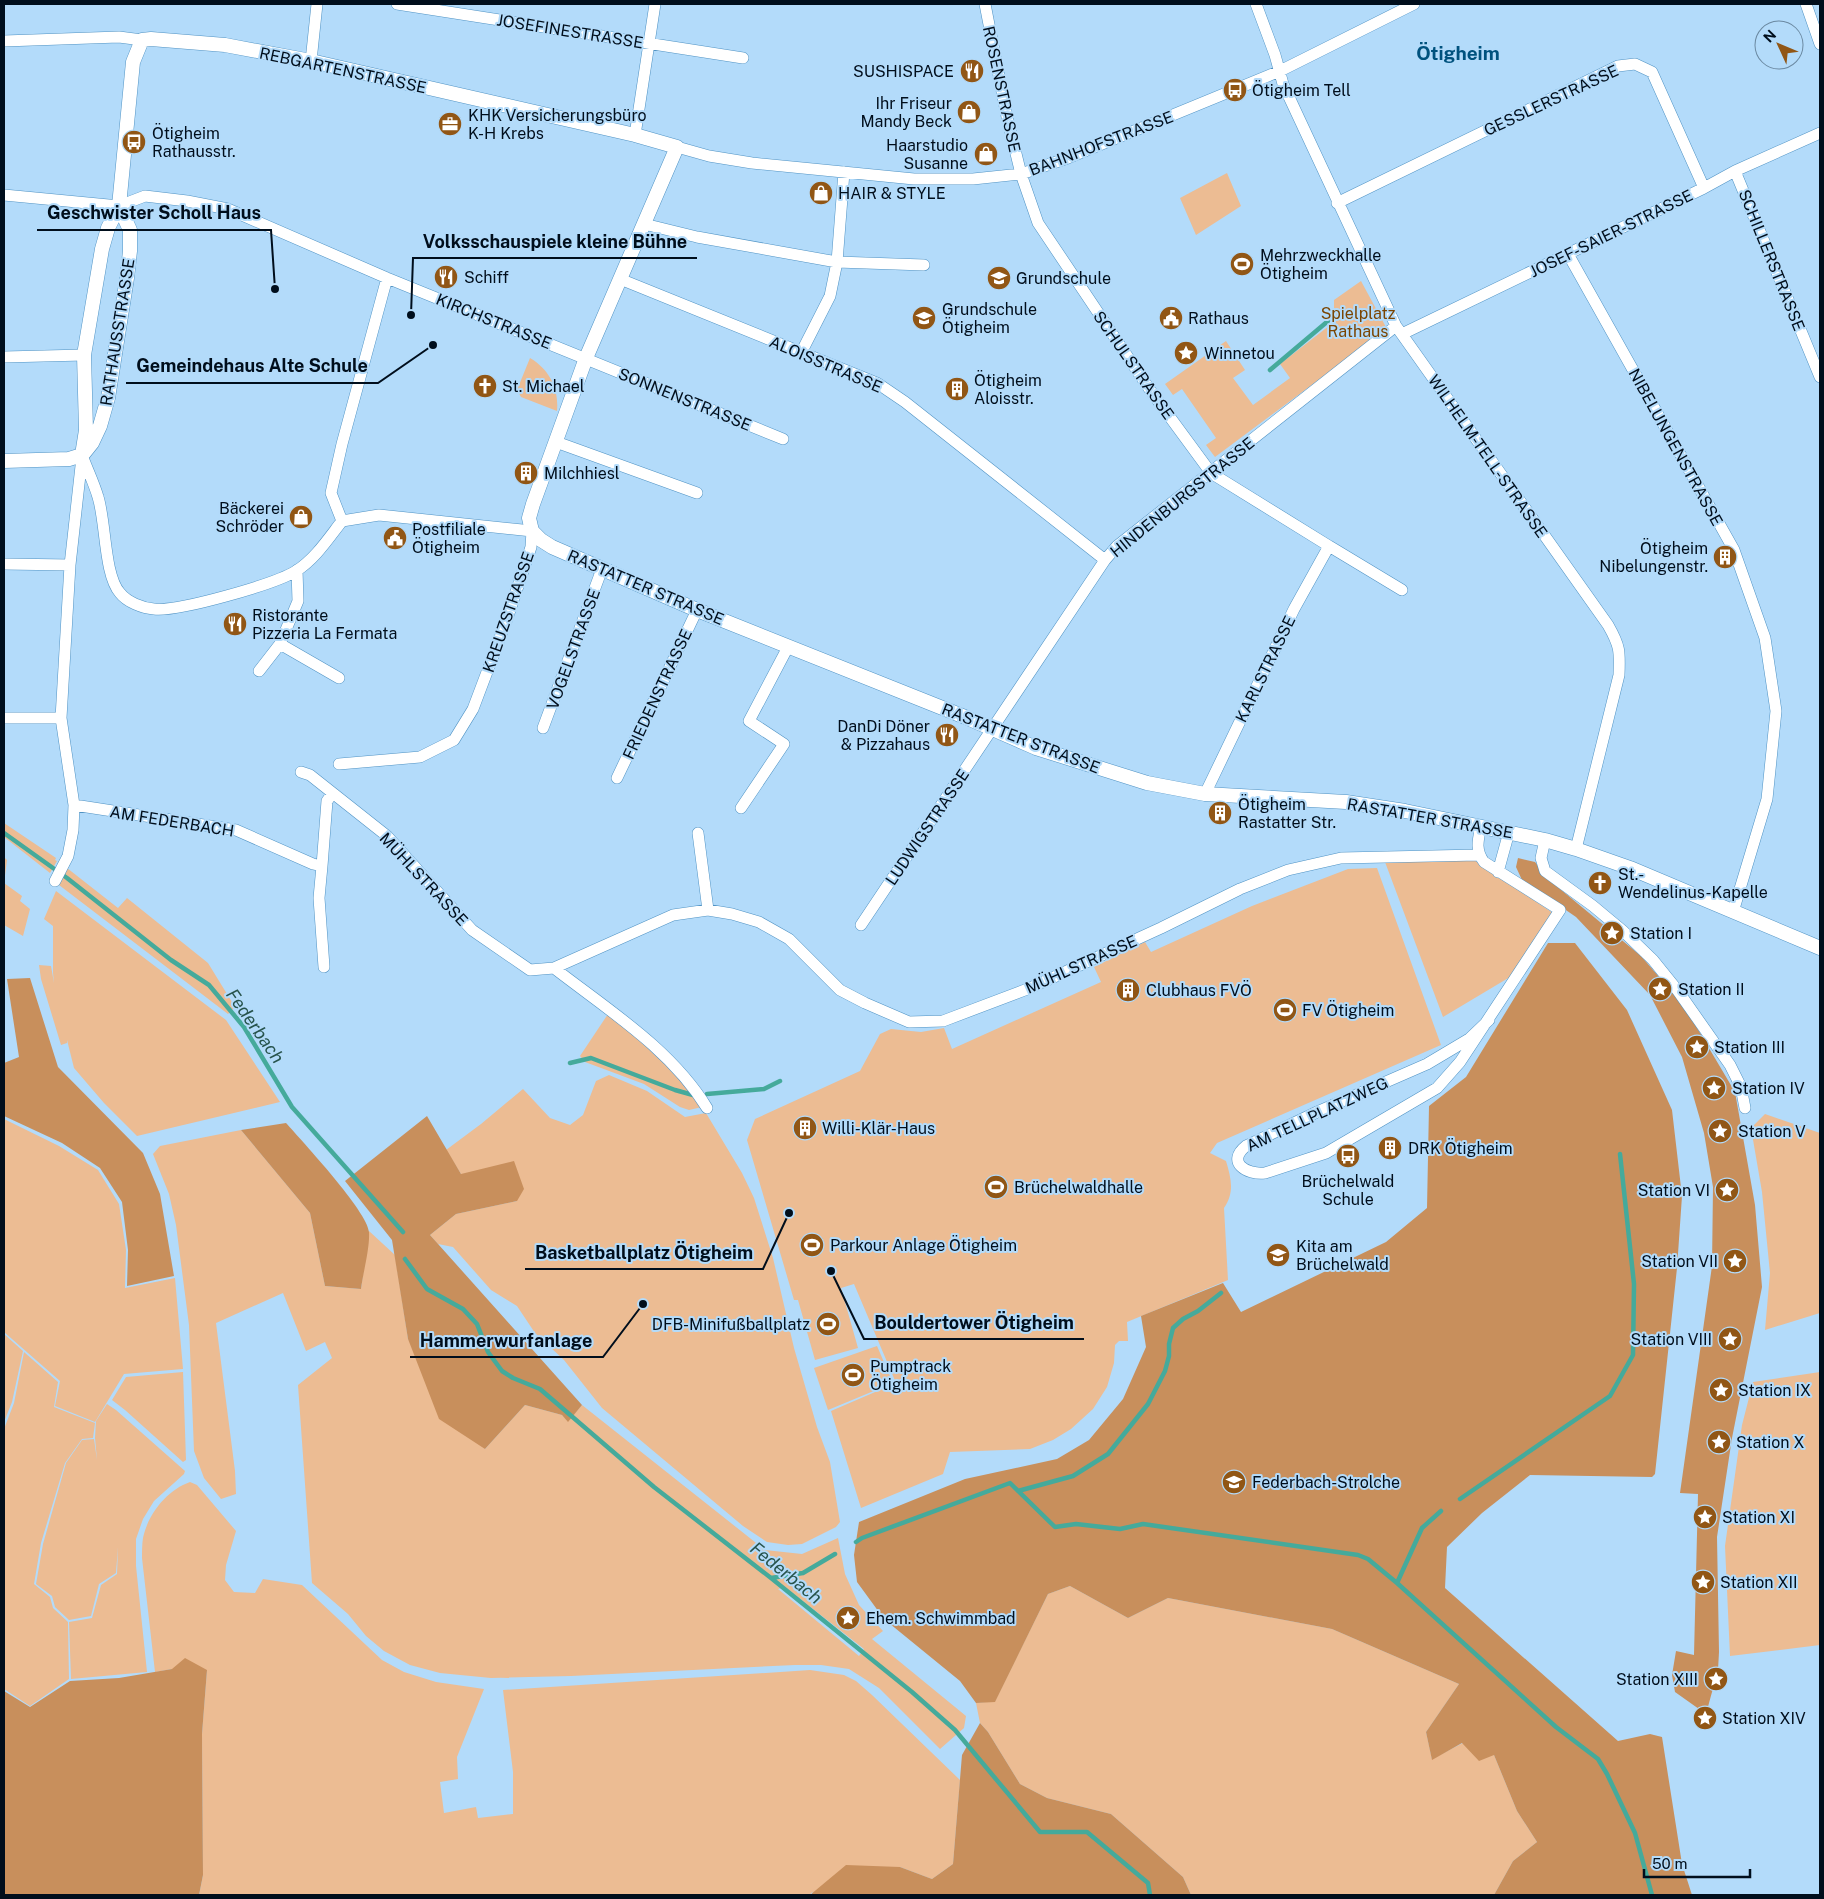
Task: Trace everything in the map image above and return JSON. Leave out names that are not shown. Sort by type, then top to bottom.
[{"type":"street","points":[[311,61],[318,4]]},
{"type":"street","name":"JOSEFINESTRASSE","points":[[397,4],[743,58]]},
{"type":"street","points":[[635,135],[655,4]]},
{"type":"street","name":"ROSENSTRASSE","points":[[985,4],[1006,117],[1021,174]]},
{"type":"street","name":"WILHELM-TELL-STRASSE","points":[[1256,4],[1283,84],[1337,203],[1399,330],[1608,625],[1618,642],[1620,654],[1619,675],[1576,849]]},
{"type":"street","name":"BAHNHOFSTRASSE","points":[[677,146],[709,156],[752,163],[914,178],[973,179],[1021,174],[1068,158],[1280,71],[1414,4]]},
{"type":"street","points":[[1806,4],[1820,44]]},
{"type":"street","name":"REBGARTENSTRASSE","points":[[4,40],[118,37],[225,45],[311,61],[677,146]]},
{"type":"street","name":"RATHAUSSTRASSE","points":[[61,718],[70,564],[86,430],[84,355],[102,249],[108,228],[119,206],[133,62],[142,40]]},
{"type":"street","name":"GESSLERSTRASSE","points":[[1337,203],[1618,66],[1635,64],[1652,72],[1704,188]]},
{"type":"street","name":"JOSEF-SAIER-STRASSE","points":[[1399,330],[1568,254],[1735,171],[1820,132]]},
{"type":"street","name":"KREUZSTRASSE","points":[[339,764],[420,757],[454,740],[474,709],[531,546],[532,531],[529,518],[533,504],[586,358],[677,146]]},
{"type":"street","name":"SCHILLERSTRASSE","points":[[1735,171],[1820,377]]},
{"type":"street","points":[[801,353],[830,296],[836,262],[844,172]]},
{"type":"street","name":"SCHULSTRASSE","points":[[1021,174],[1038,223],[1150,390],[1211,473]]},
{"type":"street","points":[[4,196],[119,206]]},
{"type":"street","name":"KIRCHSTRASSE","points":[[119,206],[145,196],[187,201],[228,209],[387,278],[586,358]]},
{"type":"street","name":"RATHAUSSTRASSE","points":[[82,455],[92,443],[100,426],[108,398],[119,334],[130,250],[130,230],[119,206]]},
{"type":"street","points":[[644,224],[697,237],[836,262],[924,265]]},
{"type":"street","name":"NIBELUNGENSTRASSE","points":[[1568,254],[1734,550],[1765,638],[1776,711],[1767,799],[1733,912]]},
{"type":"street","points":[[342,521],[332,494],[342,444],[387,278]]},
{"type":"street","name":"ALOISSTRASSE","points":[[620,279],[877,383],[905,402],[1105,560]]},
{"type":"street","name":"HINDENBURGSTRASSE","points":[[992,729],[1105,560],[1117,546],[1399,330]]},
{"type":"street","points":[[4,357],[84,355]]},
{"type":"street","name":"SONNENSTRASSE","points":[[586,358],[640,382],[783,439]]},
{"type":"street","points":[[556,442],[697,493]]},
{"type":"street","points":[[4,462],[69,459],[82,455],[99,499],[112,578],[119,592],[129,601],[154,609],[186,606],[281,578],[297,570],[314,556],[342,521],[379,515],[532,531]]},
{"type":"street","points":[[1211,473],[1402,590]]},
{"type":"street","name":"RASTATTER STRASSE","points":[[532,531],[552,547],[697,610],[965,717],[1036,748],[1106,771],[1147,783],[1205,794],[1346,802],[1404,811],[1545,840],[1630,868],[1820,948]]},
{"type":"street","name":"KARLSTRASSE","points":[[1205,794],[1294,609],[1329,546]]},
{"type":"street","points":[[4,564],[70,564]]},
{"type":"street","name":"VOGELSTRASSE","points":[[543,728],[602,569]]},
{"type":"street","points":[[258,671],[280,644],[298,601],[297,570]]},
{"type":"street","name":"FRIEDENSTRASSE","points":[[617,778],[697,610]]},
{"type":"street","points":[[280,644],[339,678]]},
{"type":"street","points":[[741,808],[784,744],[749,721],[788,647]]},
{"type":"street","points":[[4,718],[61,718],[74,805],[68,856],[55,881]]},
{"type":"street","name":"LUDWIGSTRASSE","points":[[861,925],[992,729]]},
{"type":"street","name":"MÜHLSTRASSE","points":[[301,772],[310,775],[387,836],[472,930],[530,970],[554,968],[673,915],[708,910],[732,914],[759,922],[789,940],[840,990],[909,1022],[943,1021],[1030,988],[1240,890],[1288,870],[1341,858],[1478,855]]},
{"type":"street","points":[[324,967],[319,898],[327,801],[332,794]]},
{"type":"street","name":"AM FEDERBACH","points":[[74,805],[236,830],[313,864],[322,866]]},
{"type":"street","points":[[1478,855],[1477,845],[1481,826]]},
{"type":"street","points":[[1498,872],[1509,832]]},
{"type":"street","points":[[698,833],[708,910]]},
{"type":"street","points":[[1545,840],[1541,858],[1545,871],[1593,906],[1653,960],[1678,991],[1730,1065],[1741,1087],[1745,1108]]},
{"type":"street","name":"AM TELLPLATZWEG","points":[[1478,855],[1498,872],[1560,910],[1489,1020],[1456,1067],[1437,1088],[1353,1139],[1326,1153],[1265,1173],[1256,1174],[1249,1172],[1239,1164],[1237,1158],[1240,1151],[1246,1146],[1317,1112],[1427,1064],[1469,1039],[1489,1020]]},
{"type":"street","points":[[554,968],[654,1045],[695,1088],[707,1108]]},
{"type":"green space","points":[[1227,173],[1241,206],[1196,235],[1180,198]]},
{"type":"green space","name":"Spielplatz Rathaus","points":[[1361,281],[1387,329],[1215,457],[1206,445],[1216,438],[1182,389],[1173,395],[1165,384],[1226,341],[1245,370],[1233,378],[1253,405],[1290,378],[1280,364],[1334,322],[1334,300]]},
{"type":"green space","points":[[530,358],[543,368],[552,381],[555,388],[557,411],[521,397],[517,390]]},
{"type":"green space","points":[[4,823],[56,858],[55,860],[57,861],[50,873],[4,837]]},
{"type":"green space","points":[[4,857],[7,860],[4,883]]},
{"type":"green space","points":[[1474,860],[1553,913],[1510,977],[1443,1017],[1385,862]]},
{"type":"green space","points":[[67,868],[118,908],[127,898],[208,963],[235,1007],[228,1014],[59,885]]},
{"type":"green space","name":"Brüchelwaldhalle","points":[[1377,868],[1441,1045],[1217,1143],[1210,1153],[1226,1161],[1231,1185],[1230,1196],[1224,1208],[1228,1280],[1127,1322],[1128,1341],[1119,1341],[1115,1345],[1114,1363],[1107,1387],[1093,1409],[1071,1429],[1053,1440],[1030,1449],[950,1452],[943,1474],[861,1508],[831,1411],[896,1383],[854,1284],[841,1288],[858,1348],[815,1360],[798,1300],[794,1300],[747,1140],[755,1119],[860,1071],[880,1034],[891,1029],[921,1032],[944,1028],[952,1049],[1101,982],[1094,967],[1145,942],[1151,952],[1252,906],[1348,869]]},
{"type":"green space","points":[[4,883],[22,896],[20,901],[30,909],[23,936],[4,925]]},
{"type":"green space","points":[[56,891],[226,1020],[280,1102],[137,1136],[104,1103],[74,1068],[67,1040],[67,1043],[61,1045],[41,979],[39,965],[51,966],[54,983],[53,926],[44,919]]},
{"type":"green space","points":[[608,1014],[653,1048],[702,1107],[689,1110],[680,1107],[644,1084],[585,1062],[580,1056]]},
{"type":"green space","points":[[609,1075],[647,1091],[685,1117],[706,1113],[742,1173],[754,1198],[773,1258],[794,1348],[817,1427],[830,1462],[840,1522],[836,1527],[802,1544],[788,1545],[767,1542],[743,1526],[602,1408],[564,1360],[535,1333],[517,1306],[491,1290],[453,1247],[438,1244],[430,1235],[456,1214],[517,1201],[461,1174],[446,1150],[523,1089],[550,1118],[570,1125],[583,1115],[596,1081]]},
{"type":"green space","points":[[1765,1114],[1820,1133],[1820,1313],[1765,1330],[1770,1273],[1762,1192],[1751,1128]]},
{"type":"green space","points":[[4,1119],[59,1146],[98,1170],[119,1204],[126,1250],[125,1288],[175,1278],[183,1369],[124,1374],[95,1422],[55,1406],[60,1381],[4,1332]]},
{"type":"green space","points":[[241,1130],[310,1213],[325,1286],[361,1289],[369,1231],[395,1255],[408,1339],[485,1449],[525,1405],[562,1415],[568,1421],[582,1405],[765,1550],[802,1554],[838,1538],[845,1574],[859,1605],[883,1631],[872,1639],[966,1716],[964,1728],[940,1749],[879,1688],[849,1669],[821,1665],[491,1678],[440,1673],[410,1665],[384,1651],[366,1636],[348,1614],[312,1583],[298,1385],[332,1358],[325,1342],[306,1351],[283,1293],[216,1323],[235,1471],[236,1494],[221,1499],[204,1478],[194,1451],[189,1325],[176,1225],[169,1194],[153,1154],[160,1146]],"holes":[[[785,1587],[864,1649],[859,1656],[778,1589]]]},
{"type":"green space","points":[[4,1334],[23,1351],[12,1402],[4,1422]]},
{"type":"green space","name":"Pumptrack Ötigheim","points":[[877,1346],[893,1383],[828,1410],[814,1368]]},
{"type":"green space","points":[[24,1352],[58,1382],[54,1407],[95,1423],[93,1438],[82,1439],[65,1463],[41,1543],[34,1584],[50,1597],[53,1608],[68,1622],[69,1679],[30,1706],[4,1689],[4,1429],[14,1403]]},
{"type":"green space","points":[[183,1372],[186,1460],[183,1462],[112,1400],[126,1377]]},
{"type":"green space","points":[[1820,1372],[1820,1645],[1730,1656],[1725,1546],[1742,1425],[1753,1382]]},
{"type":"green space","points":[[107,1404],[185,1471],[154,1501],[143,1519],[136,1539],[136,1566],[147,1672],[71,1679],[69,1622],[92,1618],[101,1585],[117,1574],[118,1547],[116,1573],[99,1584],[91,1616],[69,1620],[55,1607],[52,1596],[36,1584],[43,1544],[66,1463],[82,1440],[94,1439],[97,1460],[96,1421]]},
{"type":"green space","points":[[190,1482],[197,1485],[236,1531],[226,1565],[225,1580],[234,1592],[255,1593],[263,1579],[302,1585],[382,1660],[404,1672],[436,1682],[484,1689],[457,1757],[458,1779],[440,1782],[444,1813],[476,1807],[478,1818],[513,1814],[513,1772],[503,1690],[810,1670],[844,1675],[856,1681],[960,1780],[953,1864],[932,1879],[900,1867],[811,1893],[810,1895],[199,1895],[203,1875],[202,1734],[207,1670],[172,1669],[155,1672],[142,1558],[143,1538],[154,1512],[166,1497]]},
{"type":"green space","points":[[1070,1586],[1128,1618],[1168,1598],[1332,1629],[1459,1684],[1426,1732],[1432,1759],[1463,1743],[1494,1755],[1517,1811],[1537,1842],[1513,1861],[1494,1895],[1191,1895],[1183,1877],[1111,1814],[1047,1798],[1020,1784],[988,1732],[980,1723],[976,1703],[995,1701],[1048,1594]]},
{"type":"shaded area","points":[[1518,858],[1535,862],[1548,879],[1641,956],[1684,1006],[1735,1092],[1755,1205],[1762,1287],[1732,1438],[1717,1537],[1718,1670],[1706,1714],[1675,1692],[1672,1675],[1676,1651],[1694,1655],[1698,1494],[1680,1493],[1712,1266],[1713,1187],[1704,1133],[1682,1057],[1650,995],[1576,917],[1522,880],[1516,867]]},
{"type":"shaded area","points":[[1548,943],[1575,943],[1627,1010],[1672,1110],[1682,1196],[1677,1268],[1655,1474],[1652,1477],[1530,1475],[1482,1513],[1447,1547],[1445,1588],[1618,1741],[1650,1734],[1662,1737],[1682,1864],[1692,1895],[1494,1895],[1513,1861],[1537,1842],[1517,1811],[1494,1755],[1479,1761],[1462,1743],[1432,1760],[1426,1732],[1459,1684],[1332,1629],[1168,1598],[1128,1618],[1070,1586],[1048,1594],[995,1702],[976,1703],[960,1681],[884,1619],[857,1582],[854,1555],[859,1522],[965,1479],[1057,1459],[1089,1440],[1123,1399],[1146,1347],[1141,1316],[1223,1283],[1241,1312],[1386,1242],[1427,1208],[1429,1106],[1466,1077]]},
{"type":"shaded area","points":[[30,978],[58,1067],[143,1153],[160,1194],[174,1276],[127,1286],[128,1250],[122,1202],[100,1168],[62,1143],[4,1116],[4,1063],[19,1057],[7,979]]},
{"type":"shaded area","points":[[427,1116],[461,1174],[514,1161],[524,1189],[517,1201],[456,1214],[430,1235],[582,1405],[568,1422],[562,1415],[525,1405],[485,1449],[439,1419],[408,1339],[392,1240],[345,1181]]},
{"type":"shaded area","points":[[286,1123],[347,1193],[366,1222],[369,1238],[361,1289],[325,1286],[310,1213],[241,1130]]},
{"type":"shaded area","points":[[185,1658],[207,1670],[202,1734],[203,1875],[199,1895],[4,1895],[4,1691],[30,1707],[70,1681],[119,1678],[172,1669]]},
{"type":"shaded area","points":[[980,1723],[988,1732],[1020,1784],[1047,1798],[1111,1814],[1183,1877],[1191,1895],[810,1895],[846,1865],[900,1867],[932,1879],[953,1864],[962,1755]]},
{"type":"waterway","points":[[1270,370],[1328,321]]},
{"type":"waterway","name":"Federbach","points":[[4,833],[67,878],[171,960],[209,985],[244,1027],[292,1107],[403,1232]]},
{"type":"waterway","points":[[570,1063],[591,1058],[693,1095]]},
{"type":"waterway","points":[[707,1094],[764,1089],[780,1081]]},
{"type":"waterway","points":[[1460,1499],[1610,1396],[1633,1355],[1634,1284],[1620,1154]]},
{"type":"waterway","name":"Federbach","points":[[405,1259],[427,1289],[463,1309],[477,1324],[488,1352],[502,1371],[513,1378],[540,1389],[654,1487],[771,1578],[912,1692],[955,1730],[1040,1832],[1087,1832],[1148,1883],[1150,1895]]},
{"type":"waterway","points":[[1018,1491],[1073,1476],[1108,1454],[1148,1404],[1165,1371],[1173,1328],[1221,1293]]},
{"type":"waterway","points":[[856,1542],[862,1538],[1010,1483],[1055,1527],[1076,1524],[1120,1529],[1143,1524],[1358,1555],[1368,1559],[1556,1727],[1598,1759],[1635,1833],[1652,1895]]},
{"type":"waterway","points":[[1397,1583],[1422,1528],[1441,1511]]},
{"type":"waterway","points":[[771,1578],[803,1573],[835,1554]]},
{"type":"place","name":"SUSHISPACE","points":[[972,71]]},
{"type":"place","name":"Ötigheim Tell","points":[[1235,90]]},
{"type":"place","name":"Ihr Friseur Mandy Beck","points":[[969,112]]},
{"type":"place","name":"KHK Versicherungsbüro K-H Krebs","points":[[450,124]]},
{"type":"place","name":"Ötigheim Rathausstr.","points":[[134,142]]},
{"type":"place","name":"Haarstudio Susanne","points":[[986,154]]},
{"type":"place","name":"HAIR & STYLE","points":[[821,193]]},
{"type":"place","name":"Mehrzweckhalle Ötigheim","points":[[1242,264]]},
{"type":"place","name":"Schiff","points":[[446,277]]},
{"type":"place","name":"Grundschule","points":[[999,278]]},
{"type":"place","name":"Geschwister Scholl Haus","points":[[275,289]]},
{"type":"place","name":"Volksschauspiele kleine Bühne","points":[[411,315]]},
{"type":"place","name":"Grundschule Ötigheim","points":[[924,318]]},
{"type":"place","name":"Rathaus","points":[[1171,318]]},
{"type":"place","name":"Gemeindehaus Alte Schule","points":[[433,345]]},
{"type":"place","name":"Winnetou","points":[[1186,353]]},
{"type":"place","name":"St. Michael","points":[[485,386]]},
{"type":"place","name":"Ötigheim Aloisstr.","points":[[957,389]]},
{"type":"place","name":"Milchhiesl","points":[[526,473]]},
{"type":"place","name":"Bäckerei Schröder","points":[[301,517]]},
{"type":"place","name":"Postfiliale Ötigheim","points":[[395,538]]},
{"type":"place","name":"Ötigheim Nibelungenstr.","points":[[1725,557]]},
{"type":"place","name":"Ristorante Pizzeria La Fermata","points":[[235,624]]},
{"type":"place","name":"DanDi Döner & Pizzahaus","points":[[947,735]]},
{"type":"place","name":"Ötigheim Rastatter Str.","points":[[1220,813]]},
{"type":"place","name":"St.- Wendelinus-Kapelle","points":[[1600,883]]},
{"type":"place","name":"Station I","points":[[1612,933]]},
{"type":"place","name":"Station II","points":[[1660,989]]},
{"type":"place","name":"Clubhaus FVÖ","points":[[1128,990]]},
{"type":"place","name":"FV Ötigheim","points":[[1285,1010]]},
{"type":"place","name":"Station III","points":[[1697,1047]]},
{"type":"place","name":"Station IV","points":[[1714,1088]]},
{"type":"place","name":"Willi-Klär-Haus","points":[[805,1128]]},
{"type":"place","name":"Station V","points":[[1720,1131]]},
{"type":"place","name":"DRK Ötigheim","points":[[1390,1148]]},
{"type":"place","name":"Brüchelwald Schule","points":[[1348,1156]]},
{"type":"place","name":"Brüchelwaldhalle","points":[[996,1187]]},
{"type":"place","name":"Station VI","points":[[1727,1190]]},
{"type":"place","name":"Basketballplatz Ötigheim","points":[[789,1213]]},
{"type":"place","name":"Parkour Anlage Ötigheim","points":[[812,1245]]},
{"type":"place","name":"Kita am Brüchelwald","points":[[1278,1255]]},
{"type":"place","name":"Station VII","points":[[1735,1261]]},
{"type":"place","name":"Bouldertower Ötigheim","points":[[831,1271]]},
{"type":"place","name":"Hammerwurfanlage","points":[[643,1304]]},
{"type":"place","name":"DFB-Minifußballplatz","points":[[828,1324]]},
{"type":"place","name":"Station VIII","points":[[1730,1339]]},
{"type":"place","name":"Pumptrack Ötigheim","points":[[853,1375]]},
{"type":"place","name":"Station IX","points":[[1721,1390]]},
{"type":"place","name":"Station X","points":[[1719,1442]]},
{"type":"place","name":"Federbach-Strolche","points":[[1234,1482]]},
{"type":"place","name":"Station XI","points":[[1705,1517]]},
{"type":"place","name":"Station XII","points":[[1703,1582]]},
{"type":"place","name":"Ehem. Schwimmbad","points":[[848,1618]]},
{"type":"place","name":"Station XIII","points":[[1716,1679]]},
{"type":"place","name":"Station XIV","points":[[1705,1718]]},
{"type":"district","name":"Ötigheim","points":[[1458,53]]}]
